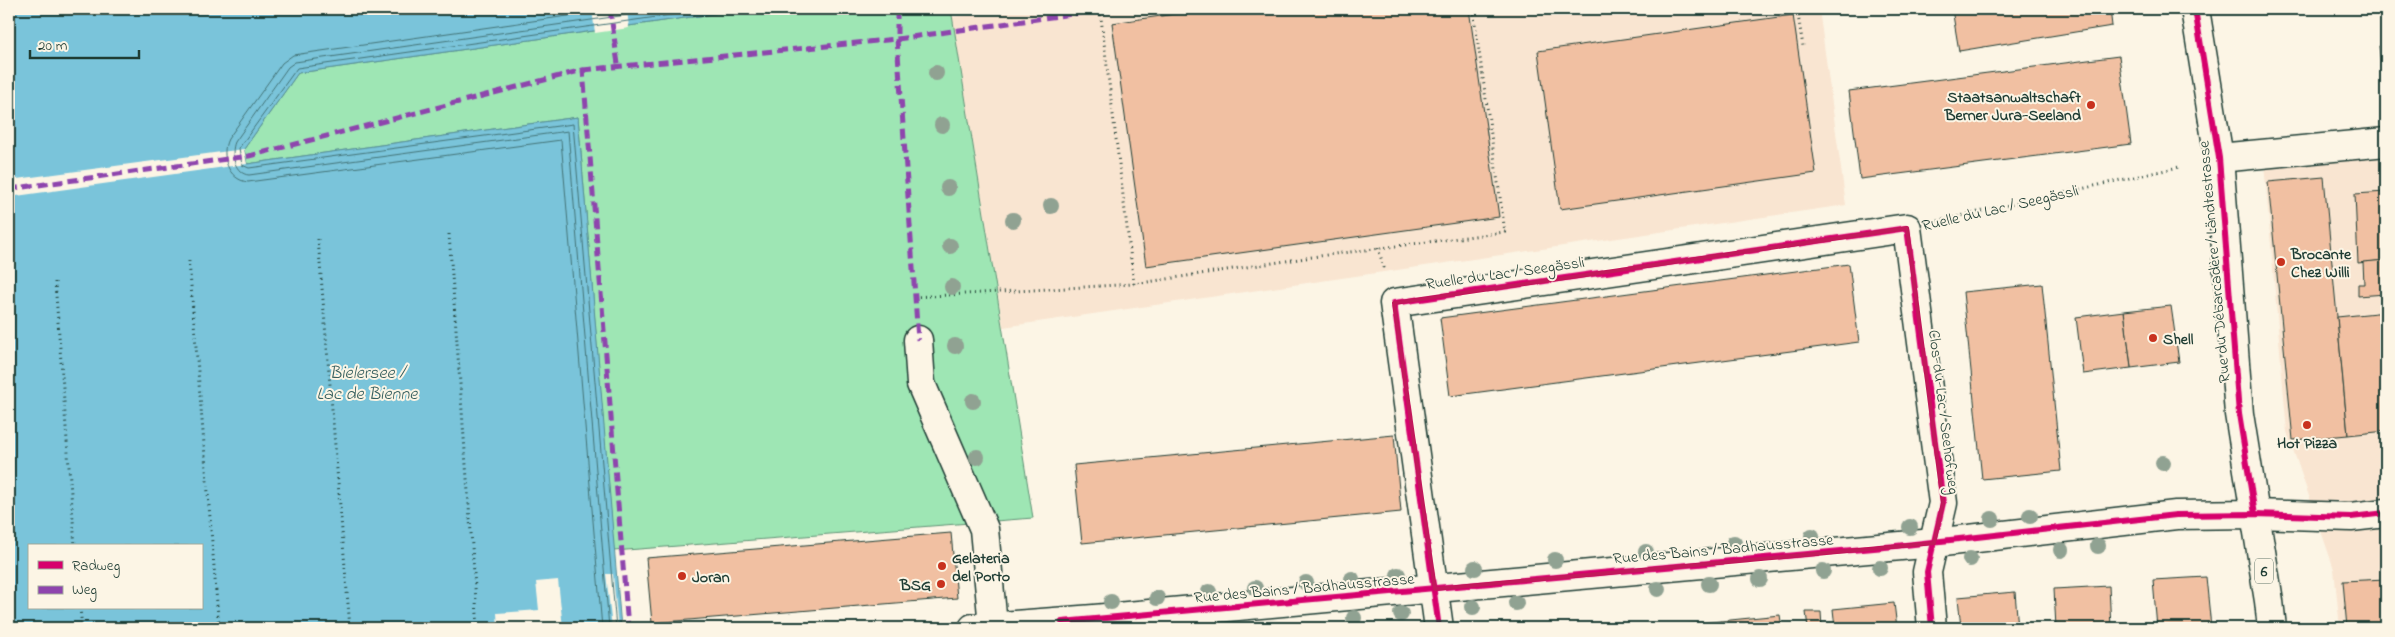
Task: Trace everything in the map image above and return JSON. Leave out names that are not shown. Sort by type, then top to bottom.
[{"type":"street","name":"Rue du Débarcadère / Ländtestrasse","points":[[2195,9],[2219,158],[2239,414],[2272,628]]},
{"type":"street","points":[[2219,158],[2386,142]]},
{"type":"street","name":"Clos-du-Lac / Seehofweg","points":[[1907,228],[1943,504],[1927,572],[1932,628]]},
{"type":"street","name":"Ruelle du Lac / Seegässli","points":[[1435,589],[1394,303],[1907,228]]},
{"type":"street","points":[[918,340],[921,384],[984,529],[983,627]]},
{"type":"street","name":"Rue des Bains / Badhausstrasse","points":[[983,627],[1062,625],[1934,543],[2176,515],[2255,514],[2351,517],[2386,513]]},
{"type":"street","points":[[1435,589],[1439,628]]},
{"type":"path","points":[[914,297],[1134,284],[1319,256],[1505,232],[1474,9]]},
{"type":"path","points":[[1100,10],[1134,284]]},
{"type":"path","points":[[1798,15],[1803,46]]},
{"type":"path","points":[[449,234],[478,628]]},
{"type":"path","points":[[318,239],[350,628]]},
{"type":"path","points":[[189,262],[219,628]]},
{"type":"path","points":[[55,282],[75,544]]},
{"type":"path","points":[[80,610],[82,628]]},
{"type":"highlighted area","points":[[1907,228],[1943,503],[1934,543],[1435,589],[1394,303]]},
{"type":"shaded area","points":[[1015,9],[1819,9],[1846,205],[1003,327],[952,17]]},
{"type":"shaded area","points":[[2386,126],[2386,628],[2340,628],[2334,569],[2287,432],[2262,140]]},
{"type":"green space","points":[[748,9],[951,9],[1033,518],[614,551],[578,117],[247,164],[244,149],[298,73]]},
{"type":"water","name":"Bielersee / Lac de Bienne","points":[[9,9],[748,9],[298,73],[244,149],[247,164],[578,117],[621,628],[9,628]]},
{"type":"pier","points":[[592,9],[627,9],[629,28],[595,33]]},
{"type":"pier","points":[[244,149],[247,164],[9,197],[9,180]]},
{"type":"pier","points":[[606,574],[613,574],[618,628],[612,628]]},
{"type":"pier","points":[[558,580],[563,628],[498,628],[497,613],[539,610],[536,582]]},
{"type":"building","points":[[1210,9],[1469,9],[1499,217],[1146,266],[1112,23]]},
{"type":"building","points":[[1952,9],[2110,9],[2112,26],[1959,51]]},
{"type":"building","points":[[1793,15],[1816,173],[1560,209],[1538,51]]},
{"type":"building","points":[[2379,46],[2386,46],[2386,111]]},
{"type":"building","points":[[2119,56],[2131,144],[1860,179],[1849,91]]},
{"type":"building","points":[[2324,177],[2348,435],[2293,440],[2268,182]]},
{"type":"building","points":[[2386,192],[2386,260],[2358,263],[2355,194]]},
{"type":"building","points":[[2386,260],[2386,294],[2358,296],[2358,284],[2364,284],[2363,262]]},
{"type":"building","points":[[1849,264],[1859,342],[1450,396],[1440,318]]},
{"type":"building","points":[[2042,284],[2061,471],[1982,479],[1963,292]]},
{"type":"building","points":[[2171,306],[2179,362],[2131,368],[2124,311]]},
{"type":"building","points":[[2124,311],[2131,368],[2083,374],[2076,317]]},
{"type":"building","points":[[2386,312],[2386,431],[2348,435],[2337,317]]},
{"type":"building","points":[[1394,435],[1401,512],[1082,543],[1074,465]]},
{"type":"building","points":[[951,533],[957,598],[652,623],[646,558]]},
{"type":"building","points":[[2206,577],[2211,627],[2157,628],[2153,580]]},
{"type":"building","points":[[2386,579],[2386,628],[2347,628],[2343,581]]},
{"type":"building","points":[[2109,586],[2111,628],[2056,628],[2054,589]]},
{"type":"building","points":[[2015,592],[2018,628],[1961,628],[1958,597]]},
{"type":"building","points":[[1894,603],[1897,628],[1835,628],[1833,609]]},
{"type":"building","points":[[1806,612],[1821,612],[1822,628],[1808,628]]},
{"type":"building","points":[[1780,615],[1782,628],[1646,628],[1691,624]]},
{"type":"marked path","points":[[610,9],[618,64]]},
{"type":"marked path","points":[[897,9],[897,39],[918,340]]},
{"type":"marked path","points":[[583,70],[897,39],[1107,9]]},
{"type":"marked path","points":[[9,189],[249,156],[583,70],[628,628]]},
{"type":"cycle path","points":[[2195,9],[2219,158],[2239,414],[2255,514]]},
{"type":"cycle path","points":[[1439,628],[1394,303],[1907,228],[1943,503],[1927,572],[1932,628]]},
{"type":"cycle path","points":[[1062,622],[1896,546],[2176,515],[2255,514],[2351,517],[2386,513]]},
{"type":"place","name":"Staatsanwaltschaft Berner Jura-Seeland","points":[[2091,105]]},
{"type":"place","name":"Brocante Chez Willi","points":[[2281,262]]},
{"type":"place","name":"Shell","points":[[2153,338]]},
{"type":"place","name":"Hot Pizza","points":[[2307,425]]},
{"type":"place","name":"Gelateria del Porto","points":[[942,566]]},
{"type":"place","name":"Joran","points":[[682,576]]},
{"type":"place","name":"BSG","points":[[941,584]]}]
